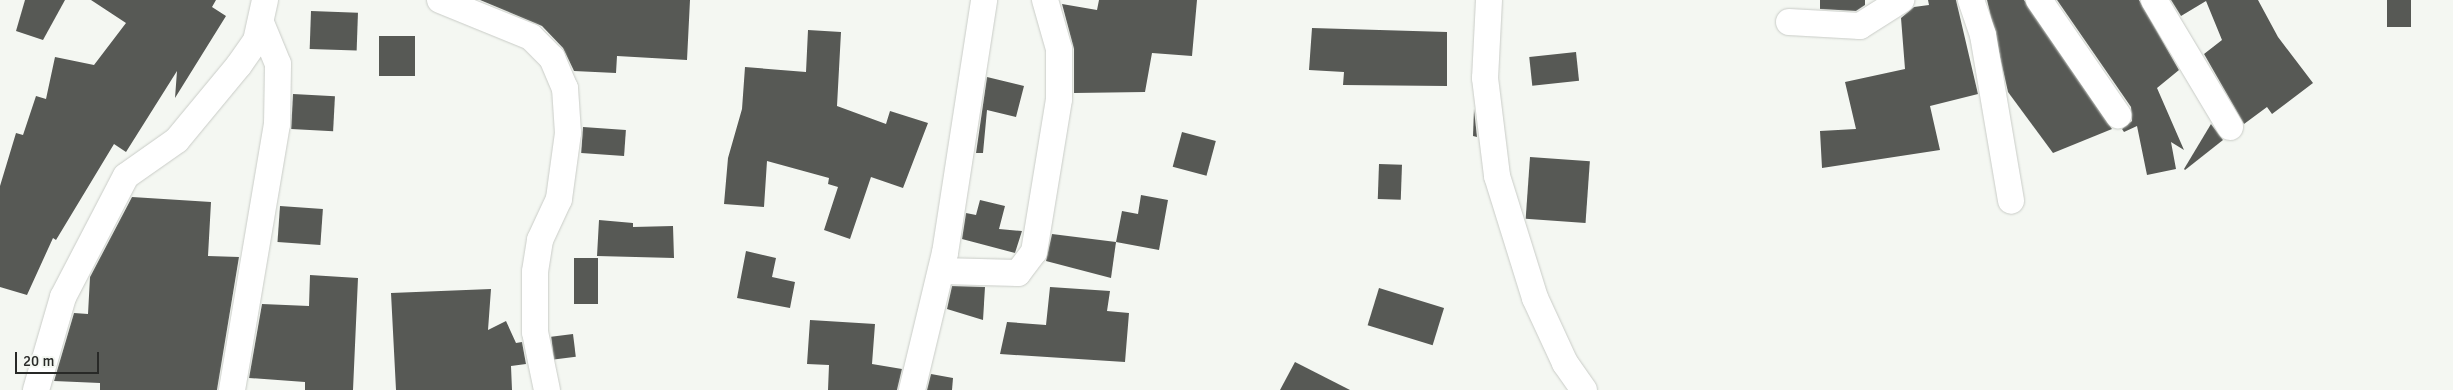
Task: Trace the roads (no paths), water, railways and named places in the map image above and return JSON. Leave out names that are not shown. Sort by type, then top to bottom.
[{"type":"street","points":[[440,0],[531,37],[552,58],[565,88],[568,133],[559,199],[540,240],[535,272],[535,332],[547,390]]},
{"type":"street","points":[[912,390],[941,271],[984,0]]},
{"type":"street","points":[[941,271],[1018,273],[1034,252],[1059,99],[1059,49],[1045,0]]},
{"type":"street","points":[[1489,0],[1485,78],[1497,176],[1535,298],[1565,363],[1584,390]]},
{"type":"street","points":[[1789,22],[1860,26],[1901,0]]},
{"type":"street","points":[[1971,0],[1983,35],[2011,200]]},
{"type":"street","points":[[2038,0],[2118,115]]},
{"type":"street","points":[[2154,0],[2230,127]]},
{"type":"street","points":[[36,390],[63,297],[126,176],[166,150],[193,124],[256,41],[263,11]]},
{"type":"street","points":[[232,390],[277,124],[278,64],[263,11]]}]
